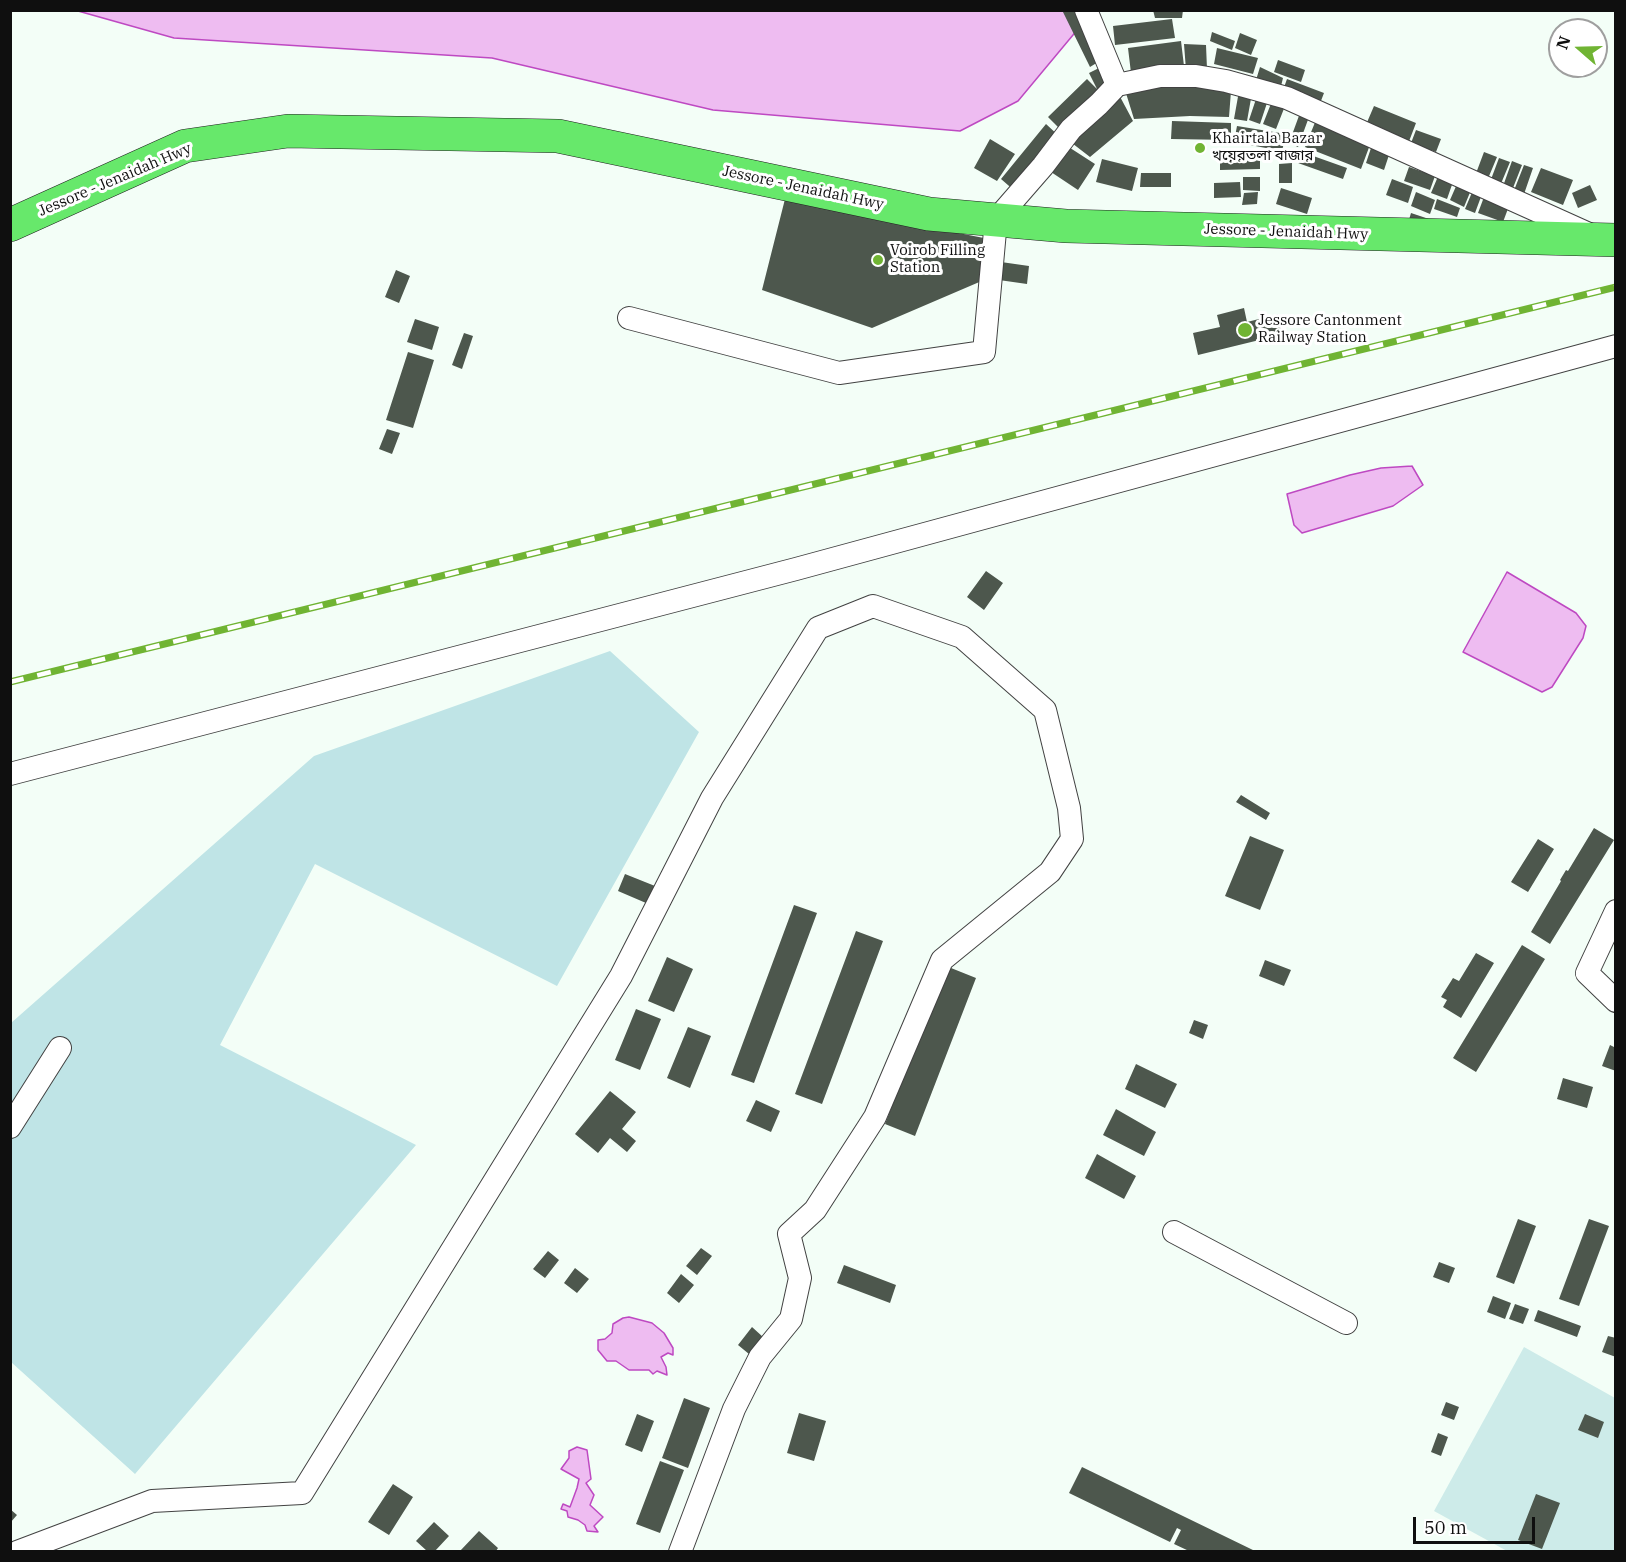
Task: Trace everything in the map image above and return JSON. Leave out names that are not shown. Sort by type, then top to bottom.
[{"type":"highway","name":"Jessore - Jenaidah Hwy","points":[[10,225],[184,146],[288,131],[558,136],[929,214],[1066,226],[1609,240]]},
{"type":"street","points":[[1086,10],[1117,85]]},
{"type":"street","points":[[629,318],[839,373],[984,352],[996,220],[1043,166],[1071,129],[1117,85],[1160,76],[1196,76],[1226,81],[1287,98],[1609,240]]},
{"type":"street","points":[[10,774],[796,570],[1616,346]]},
{"type":"street","points":[[17,1551],[152,1501],[302,1493],[621,976],[712,798],[818,628],[873,606],[962,637],[1045,710],[1069,808],[1072,839],[1050,872],[942,960],[875,1117],[815,1210],[789,1234],[801,1278],[791,1319],[760,1358],[734,1409],[680,1551]]},
{"type":"street","points":[[1616,911],[1587,973],[1616,1001]]},
{"type":"street","points":[[10,1127],[60,1048]]},
{"type":"street","points":[[1174,1232],[1346,1323]]},
{"type":"shaded area","points":[[78,11],[1093,11],[1018,101],[960,131],[713,110],[492,58],[174,38]]},
{"type":"shaded area","points":[[1412,466],[1423,485],[1393,506],[1302,533],[1294,525],[1287,494],[1381,468]]},
{"type":"shaded area","points":[[1507,572],[1576,613],[1586,626],[1583,638],[1552,687],[1542,692],[1463,652]]},
{"type":"shaded area","points":[[610,651],[699,732],[557,986],[315,864],[220,1045],[416,1145],[135,1474],[11,1362],[11,1023],[314,756]]},
{"type":"shaded area","points":[[629,1317],[652,1323],[664,1333],[673,1348],[673,1355],[668,1353],[661,1357],[667,1375],[657,1371],[653,1374],[649,1370],[629,1370],[616,1361],[607,1361],[598,1350],[598,1340],[605,1339],[612,1333],[613,1324]]},
{"type":"shaded area","points":[[1524,1347],[1615,1398],[1615,1551],[1507,1551],[1434,1511]]},
{"type":"shaded area","points":[[577,1447],[587,1450],[591,1479],[586,1483],[594,1495],[590,1505],[603,1517],[594,1526],[598,1532],[587,1531],[585,1525],[568,1517],[567,1511],[561,1509],[563,1504],[570,1507],[577,1488],[579,1479],[561,1469],[569,1458],[569,1451]]},
{"type":"building","points":[[1062,10],[1083,10],[1103,59],[1090,67]]},
{"type":"building","points":[[1153,10],[1183,10],[1182,18],[1155,18]]},
{"type":"building","points":[[1172,19],[1175,38],[1115,45],[1113,26]]},
{"type":"building","points":[[1212,32],[1235,41],[1232,50],[1210,41]]},
{"type":"building","points":[[1240,33],[1257,40],[1251,55],[1235,48]]},
{"type":"building","points":[[1181,41],[1184,66],[1131,73],[1128,48]]},
{"type":"building","points":[[1184,44],[1206,45],[1207,69],[1186,70]]},
{"type":"building","points":[[1217,48],[1258,58],[1253,74],[1214,64]]},
{"type":"building","points":[[1278,60],[1305,70],[1301,82],[1274,72]]},
{"type":"building","points":[[1101,67],[1109,85],[1061,130],[1048,117],[1087,79],[1097,89],[1089,73]]},
{"type":"building","points":[[1260,67],[1283,78],[1280,90],[1256,80]]},
{"type":"building","points":[[1287,79],[1324,93],[1319,106],[1282,93]]},
{"type":"building","points":[[1175,83],[1231,91],[1229,117],[1190,116],[1134,119],[1125,90]]},
{"type":"building","points":[[1117,91],[1133,121],[1090,157],[1068,140]]},
{"type":"building","points":[[1239,91],[1252,93],[1247,121],[1234,119]]},
{"type":"building","points":[[1257,96],[1268,100],[1260,124],[1249,120]]},
{"type":"building","points":[[1272,101],[1285,106],[1276,129],[1263,124]]},
{"type":"building","points":[[1374,106],[1416,123],[1408,144],[1365,127]]},
{"type":"building","points":[[1300,113],[1309,117],[1298,147],[1289,143]]},
{"type":"building","points":[[1316,120],[1371,142],[1361,169],[1305,147]]},
{"type":"building","points":[[1172,121],[1231,123],[1231,140],[1171,139]]},
{"type":"building","points":[[1046,124],[1060,137],[1016,192],[1001,179]]},
{"type":"building","points":[[1237,126],[1286,134],[1282,151],[1234,142]]},
{"type":"building","points":[[1416,130],[1441,139],[1436,152],[1411,143]]},
{"type":"building","points":[[990,139],[1015,154],[997,181],[974,168]]},
{"type":"building","points":[[1064,144],[1095,164],[1078,190],[1048,170]]},
{"type":"building","points":[[1372,145],[1390,152],[1384,170],[1366,163]]},
{"type":"building","points":[[1302,152],[1347,168],[1343,179],[1298,163]]},
{"type":"building","points":[[1484,152],[1497,157],[1487,181],[1475,176]]},
{"type":"building","points":[[1499,158],[1510,162],[1500,186],[1490,182]]},
{"type":"building","points":[[1102,159],[1138,168],[1132,191],[1096,182]]},
{"type":"building","points":[[1260,159],[1260,169],[1220,170],[1220,160]]},
{"type":"building","points":[[1512,161],[1522,165],[1511,193],[1502,189]]},
{"type":"building","points":[[1292,163],[1292,183],[1279,183],[1279,164]]},
{"type":"building","points":[[1524,165],[1533,168],[1523,197],[1513,193]]},
{"type":"building","points":[[1409,167],[1435,176],[1430,190],[1404,181]]},
{"type":"building","points":[[1541,168],[1573,180],[1563,205],[1531,192]]},
{"type":"building","points":[[1141,173],[1171,173],[1171,187],[1140,187]]},
{"type":"building","points":[[1439,174],[1454,179],[1447,199],[1431,193]]},
{"type":"building","points":[[1243,177],[1260,177],[1260,191],[1243,190]]},
{"type":"building","points":[[1392,179],[1413,187],[1408,203],[1386,195]]},
{"type":"building","points":[[1240,182],[1241,197],[1214,198],[1214,183]]},
{"type":"building","points":[[1457,184],[1471,190],[1464,207],[1450,200]]},
{"type":"building","points":[[1590,185],[1597,200],[1578,208],[1572,193]]},
{"type":"building","points":[[1281,188],[1312,198],[1307,214],[1276,204]]},
{"type":"building","points":[[1473,190],[1482,194],[1475,213],[1465,209]]},
{"type":"building","points":[[1258,192],[1257,204],[1242,205],[1244,193]]},
{"type":"building","points":[[1416,192],[1435,200],[1430,214],[1411,206]]},
{"type":"building","points":[[1484,197],[1509,206],[1503,222],[1478,213]]},
{"type":"building","name":"Voirob Filling Station","points":[[785,199],[989,239],[984,280],[872,328],[762,290]]},
{"type":"building","points":[[1437,199],[1460,208],[1457,217],[1434,209]]},
{"type":"building","points":[[1411,213],[1432,220],[1408,223]]},
{"type":"building","points":[[994,261],[1029,266],[1027,284],[992,279]]},
{"type":"building","points":[[396,270],[410,276],[399,303],[385,297]]},
{"type":"building","name":"Jessore Cantonment Railway Station","points":[[1244,308],[1247,322],[1279,314],[1284,334],[1198,355],[1193,333],[1220,327],[1217,315]]},
{"type":"building","points":[[415,319],[439,327],[432,350],[407,342]]},
{"type":"building","points":[[464,333],[473,336],[462,369],[452,365]]},
{"type":"building","points":[[408,352],[434,360],[413,428],[386,420]]},
{"type":"building","points":[[387,429],[400,433],[392,454],[379,449]]},
{"type":"building","points":[[986,571],[1003,583],[984,610],[967,597]]},
{"type":"building","points":[[1241,795],[1270,813],[1266,820],[1236,802]]},
{"type":"building","points":[[1594,828],[1614,840],[1550,944],[1531,932],[1566,870],[1568,871]]},
{"type":"building","points":[[1250,836],[1284,850],[1260,910],[1225,896]]},
{"type":"building","points":[[1538,839],[1554,849],[1528,892],[1511,882]]},
{"type":"building","points":[[625,874],[660,888],[653,906],[618,891]]},
{"type":"building","points":[[794,905],[817,913],[754,1083],[731,1075]]},
{"type":"building","points":[[856,931],[883,941],[822,1104],[795,1094]]},
{"type":"building","points":[[1522,945],[1545,959],[1476,1072],[1453,1058]]},
{"type":"building","points":[[1476,953],[1494,963],[1461,1018],[1443,1007],[1447,1000],[1441,997],[1453,978],[1459,981]]},
{"type":"building","points":[[667,957],[693,969],[674,1012],[648,1001]]},
{"type":"building","points":[[1265,960],[1291,970],[1284,986],[1259,976]]},
{"type":"building","points":[[946,966],[976,978],[915,1136],[885,1124]]},
{"type":"building","points":[[636,1009],[661,1019],[640,1070],[615,1060]]},
{"type":"building","points":[[1194,1020],[1208,1025],[1203,1039],[1189,1033]]},
{"type":"building","points":[[688,1027],[711,1036],[690,1088],[667,1078]]},
{"type":"building","points":[[1610,1045],[1616,1048],[1616,1071],[1602,1066]]},
{"type":"building","points":[[1136,1064],[1177,1084],[1165,1108],[1125,1089]]},
{"type":"building","points":[[1563,1078],[1593,1087],[1587,1108],[1557,1099]]},
{"type":"building","points":[[610,1091],[636,1112],[622,1129],[636,1141],[627,1152],[610,1138],[598,1153],[575,1134]]},
{"type":"building","points":[[756,1100],[780,1111],[771,1132],[746,1121]]},
{"type":"building","points":[[1116,1109],[1156,1132],[1144,1156],[1103,1135]]},
{"type":"building","points":[[1097,1154],[1136,1176],[1124,1199],[1085,1178]]},
{"type":"building","points":[[1518,1219],[1536,1226],[1514,1284],[1496,1277]]},
{"type":"building","points":[[1589,1219],[1609,1226],[1579,1306],[1559,1299]]},
{"type":"building","points":[[701,1248],[712,1256],[697,1275],[686,1266]]},
{"type":"building","points":[[548,1251],[559,1260],[545,1278],[533,1269]]},
{"type":"building","points":[[1439,1262],[1455,1268],[1449,1283],[1433,1277]]},
{"type":"building","points":[[844,1265],[896,1285],[890,1303],[837,1283]]},
{"type":"building","points":[[575,1268],[589,1279],[577,1293],[564,1283]]},
{"type":"building","points":[[681,1274],[694,1285],[679,1303],[667,1293]]},
{"type":"building","points":[[1493,1296],[1511,1303],[1505,1319],[1487,1312]]},
{"type":"building","points":[[1515,1304],[1529,1309],[1523,1324],[1509,1319]]},
{"type":"building","points":[[1538,1310],[1581,1326],[1577,1337],[1534,1321]]},
{"type":"building","points":[[752,1327],[763,1337],[749,1354],[738,1345]]},
{"type":"building","points":[[1608,1336],[1616,1338],[1616,1357],[1602,1352]]},
{"type":"building","points":[[684,1398],[710,1408],[688,1468],[662,1458]]},
{"type":"building","points":[[1446,1402],[1459,1407],[1454,1420],[1441,1415]]},
{"type":"building","points":[[799,1413],[826,1421],[814,1461],[787,1453]]},
{"type":"building","points":[[637,1414],[654,1421],[642,1452],[625,1445]]},
{"type":"building","points":[[1585,1414],[1604,1422],[1598,1438],[1578,1430]]},
{"type":"building","points":[[1438,1433],[1448,1437],[1441,1456],[1431,1452]]},
{"type":"building","points":[[660,1461],[684,1470],[660,1533],[636,1524]]},
{"type":"building","points":[[1082,1467],[1255,1551],[1189,1551],[1174,1544],[1181,1530],[1177,1528],[1170,1542],[1069,1493]]},
{"type":"building","points":[[393,1484],[413,1497],[389,1535],[368,1522]]},
{"type":"building","points":[[1536,1494],[1560,1503],[1542,1549],[1518,1540]]},
{"type":"building","points":[[10,1509],[17,1515],[10,1523]]},
{"type":"building","points":[[434,1522],[449,1536],[435,1551],[427,1551],[416,1541]]},
{"type":"building","points":[[479,1531],[498,1548],[496,1551],[460,1551]]},
{"type":"railway","points":[[10,682],[1616,287]]},
{"type":"place","name":"Khairtala Bazar খয়েরতলা বাজার","points":[[1200,148]]},
{"type":"place","name":"Voirob Filling Station","points":[[878,260]]},
{"type":"place","name":"Jessore Cantonment Railway Station","points":[[1245,330]]}]
